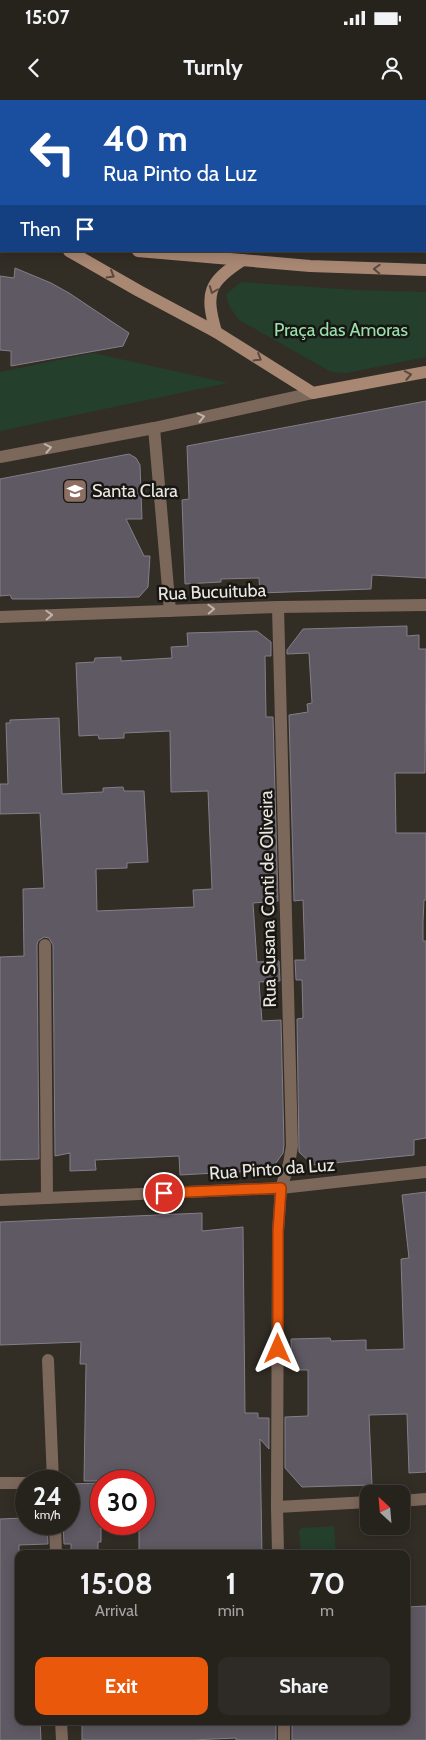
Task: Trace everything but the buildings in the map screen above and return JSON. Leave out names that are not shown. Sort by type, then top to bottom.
[{"type":"main road","points":[[70,252],[216,332],[313,393],[426,372]]},
{"type":"main road","points":[[157,252],[310,266],[426,270]]},
{"type":"main road","points":[[216,332],[210,303],[212,289],[220,275],[244,260]]},
{"type":"street","points":[[0,457],[154,428],[313,393]]},
{"type":"street","points":[[154,428],[170,611]]},
{"type":"street","name":"Rua Bucuituba","points":[[0,617],[278,607],[426,605]]},
{"type":"street","name":"Rua Susana Conti de Oliveira","points":[[278,607],[292,1146],[289,1164],[281,1188],[278,1231],[278,1550]]},
{"type":"street","points":[[45,945],[47,1198]]},
{"type":"street","name":"Rua Pinto da Luz","points":[[0,1200],[281,1188],[426,1172]]},
{"type":"street","points":[[48,1360],[53,1470]]},
{"type":"street","points":[[0,1483],[15,1483]]},
{"type":"street","points":[[410,1500],[426,1499]]},
{"type":"street","points":[[277,1507],[360,1502]]},
{"type":"street","points":[[55,1535],[56,1550]]},
{"type":"street","points":[[62,1725],[62,1740]]},
{"type":"street","points":[[284,1725],[284,1740]]},
{"type":"green space","name":"Praça das Amoras","points":[[241,282],[357,290],[426,292],[426,357],[347,373],[331,372],[239,320],[229,306],[226,294]]},
{"type":"green space","points":[[93,353],[228,383],[0,431],[0,372]]},
{"type":"green space","points":[[334,1526],[336,1550],[301,1550],[299,1531],[301,1528]]},
{"type":"place","name":"Santa Clara","points":[[75,491]]},
{"type":"route","points":[[164,1193],[281,1188],[278,1231],[278,1349]]}]
